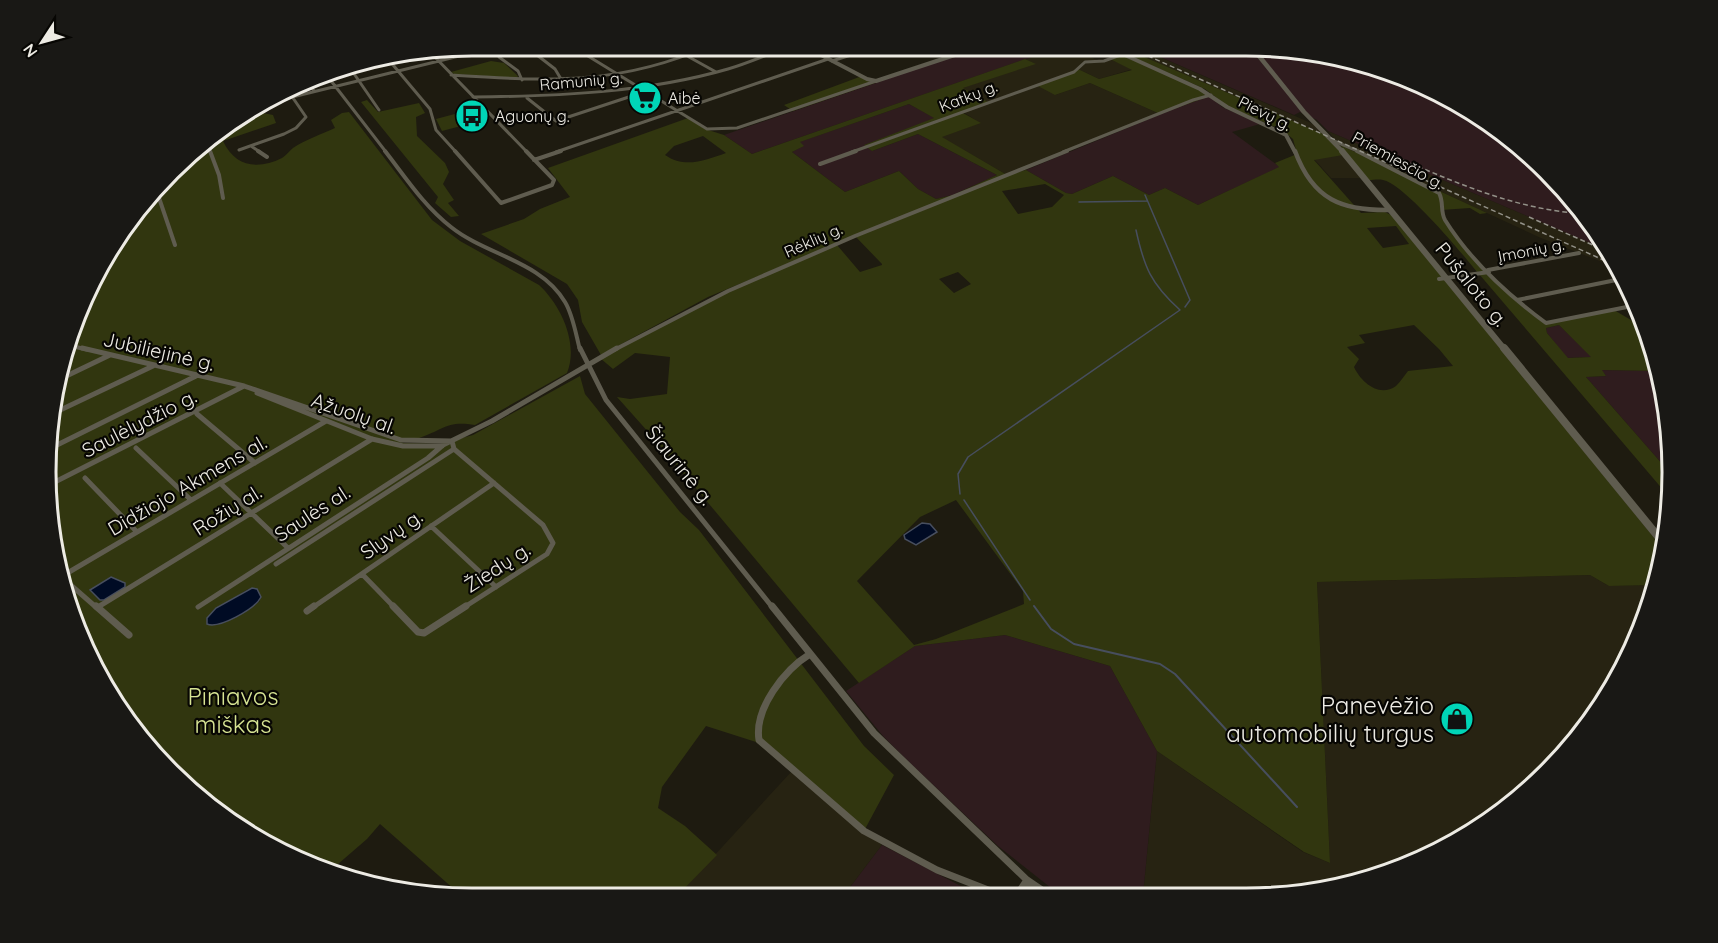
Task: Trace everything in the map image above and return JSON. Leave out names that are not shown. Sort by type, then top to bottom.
[{"type":"main road","name":"Pušaloto g.","points":[[1259,56],[1304,112],[1334,141],[1658,536]]},
{"type":"street","points":[[285,100],[464,56]]},
{"type":"street","points":[[538,56],[555,69],[561,79]]},
{"type":"street","points":[[587,56],[708,129],[730,129],[951,56]]},
{"type":"street","name":"Ramunių g.","points":[[473,97],[547,97],[639,87],[716,72],[761,56]]},
{"type":"street","points":[[823,56],[876,81]]},
{"type":"street","points":[[534,160],[844,56]]},
{"type":"street","name":"Katkų g.","points":[[820,164],[1074,72],[1085,62],[1104,61],[1118,56]]},
{"type":"street","name":"Pievų g.","points":[[1127,56],[1211,95],[1227,107],[1288,137],[1302,167],[1332,203],[1358,212],[1391,210]]},
{"type":"street","points":[[391,63],[430,109],[436,130],[501,203],[554,184],[554,180],[434,57]]},
{"type":"street","points":[[499,57],[518,71],[522,81]]},
{"type":"street","points":[[451,75],[522,81],[561,79],[652,68],[689,57],[716,72]]},
{"type":"street","points":[[354,73],[379,110]]},
{"type":"street","name":"Šiaurinė g.","points":[[332,80],[429,208],[442,221],[460,234],[545,278],[557,289],[567,304],[579,350],[600,391],[616,413],[885,745],[1027,880],[1039,888]]},
{"type":"street","points":[[311,87],[314,91]]},
{"type":"street","points":[[526,97],[556,121],[647,92]]},
{"type":"street","name":"Rėklių g.","points":[[443,446],[667,321],[728,291],[855,236],[1158,114],[1211,95]]},
{"type":"street","points":[[239,150],[296,128],[306,117],[293,98]]},
{"type":"street","name":"Priemiesčio g.","points":[[1334,141],[1439,193],[1443,200],[1443,216],[1488,271],[1517,300],[1546,323],[1629,307]]},
{"type":"street","points":[[251,146],[267,157]]},
{"type":"street","points":[[209,149],[216,163],[223,198]]},
{"type":"street","points":[[159,197],[175,245]]},
{"type":"street","name":"Įmonių g.","points":[[1439,279],[1579,253]]},
{"type":"street","points":[[1517,300],[1616,280]]},
{"type":"street","name":"Jubiliejinė g.","points":[[75,348],[244,386],[386,436],[418,441],[452,441]]},
{"type":"street","points":[[67,376],[110,355]]},
{"type":"street","points":[[60,410],[153,366]]},
{"type":"street","points":[[56,446],[196,376]]},
{"type":"street","name":"Saulėlydžio g.","points":[[56,481],[244,386]]},
{"type":"street","name":"Ąžuolų al.","points":[[257,393],[372,440],[402,446],[443,446]]},
{"type":"street","points":[[197,414],[255,463]]},
{"type":"street","name":"Didžiojo Akmens al.","points":[[68,573],[326,421]]},
{"type":"street","name":"Rožių al.","points":[[98,607],[372,440]]},
{"type":"street","points":[[276,564],[454,449],[452,441]]},
{"type":"street","name":"Saulės al.","points":[[198,607],[443,446]]},
{"type":"street","points":[[136,448],[191,500]]},
{"type":"street","name":"Žiedų g.","points":[[362,574],[421,633],[547,554],[553,546],[553,539],[543,525],[454,449]]},
{"type":"street","points":[[85,478],[138,532]]},
{"type":"street","points":[[220,483],[288,548]]},
{"type":"street","name":"Slyvų g.","points":[[307,611],[494,483]]},
{"type":"street","points":[[431,526],[496,587]]},
{"type":"street","points":[[72,586],[129,635]]},
{"type":"street","points":[[810,654],[802,659],[760,711],[757,724],[759,740],[864,831],[937,870],[983,888]]},
{"type":"street","points":[[1027,880],[1030,888]]},
{"type":"street","points":[[1022,888],[1027,880]]},
{"type":"shaded area","points":[[954,56],[1032,57],[752,154],[724,135]]},
{"type":"shaded area","points":[[1029,56],[1089,56],[1097,60],[1110,59],[1133,69],[1099,79],[1078,69],[1055,95],[1090,83],[1160,114],[1007,175],[941,137],[980,123],[963,112],[962,88],[1035,64],[1025,59],[1031,57]]},
{"type":"shaded area","points":[[1142,56],[1158,56],[1320,127],[1328,136]]},
{"type":"shaded area","points":[[1158,56],[1274,56],[1301,59],[1328,63],[1406,87],[1454,111],[1500,141],[1541,177],[1577,218],[1595,245],[1328,131],[1317,120],[1300,112],[1294,115]]},
{"type":"shaded area","points":[[1210,96],[1222,107],[1260,124],[1232,132],[1280,167],[1198,205],[1165,188],[1149,195],[1113,176],[1072,194],[1066,193],[1026,170],[1190,102]]},
{"type":"shaded area","points":[[909,104],[935,118],[865,145],[872,151],[918,134],[997,175],[953,195],[936,199],[918,189],[899,171],[845,192],[792,152],[803,146],[799,142]]},
{"type":"shaded area","points":[[1328,131],[1595,245],[1607,264],[1541,238],[1334,139]]},
{"type":"shaded area","points":[[1343,155],[1361,178],[1331,178],[1314,159]]},
{"type":"shaded area","points":[[1559,325],[1592,357],[1567,358],[1547,333],[1546,328]]},
{"type":"shaded area","points":[[1601,370],[1650,371],[1659,417],[1662,464],[1586,377],[1606,376]]},
{"type":"shaded area","name":"Panevėžio automobilių turgus","points":[[1590,575],[1609,586],[1646,585],[1631,631],[1620,655],[1607,680],[1577,725],[1541,766],[1521,784],[1500,802],[1454,832],[1406,856],[1328,880],[1274,887],[1144,888],[1157,751],[1303,852],[1330,863],[1317,582]]},
{"type":"shaded area","points":[[1005,635],[1110,666],[1157,751],[1144,888],[1051,888],[998,846],[883,736],[846,691],[915,646]]},
{"type":"shaded area","points":[[792,771],[882,845],[850,888],[684,888]]},
{"type":"shaded area","points":[[882,845],[965,888],[850,888]]},
{"type":"green space","points":[[1123,56],[1210,96],[1160,114],[1090,83],[1055,95],[1036,85],[1078,69],[1099,79],[1132,70],[1110,59]]},
{"type":"green space","points":[[1131,56],[1142,56],[1328,136],[1343,155],[1314,160],[1361,213],[1385,212],[1393,216],[1657,541],[1646,585],[1609,586],[1590,575],[1317,582],[1330,863],[1304,852],[1157,751],[1110,666],[1005,635],[915,646],[859,683],[617,397],[630,399],[667,394],[670,357],[635,353],[613,369],[600,358],[667,321],[804,257],[708,297],[601,355],[582,322],[578,300],[567,284],[481,234],[524,219],[540,209],[570,197],[548,168],[688,118],[705,129],[724,135],[752,154],[1025,59],[1036,64],[963,88],[988,102],[963,113],[981,123],[942,137],[1007,175],[1026,170],[1066,193],[1072,194],[1113,176],[1149,195],[1165,188],[1198,205],[1279,167],[1275,163],[1297,154],[1293,139],[1282,130],[1229,107],[1205,89]],"holes":[[[909,104],[934,118],[864,145],[872,151],[918,134],[997,175],[953,195],[936,199],[918,189],[899,171],[845,192],[792,152],[804,146],[800,142]],[[703,136],[726,153],[696,162],[680,162],[665,155],[674,146]],[[1045,184],[1064,195],[1052,207],[1018,214],[1002,191]],[[1396,226],[1409,244],[1383,248],[1367,228]],[[855,236],[882,265],[860,272],[837,245]],[[958,272],[971,284],[954,293],[939,279]],[[1414,325],[1453,366],[1408,371],[1396,386],[1390,389],[1377,389],[1371,387],[1357,373],[1354,367],[1359,359],[1347,347],[1365,343],[1359,335]],[[956,500],[1023,591],[1024,604],[936,639],[914,645],[857,581],[920,517]]]},
{"type":"green space","points":[[491,61],[504,63],[518,76],[517,78],[451,72]]},
{"type":"green space","points":[[862,76],[869,80],[884,80],[793,111],[784,105]]},
{"type":"green space","points":[[367,100],[378,112],[419,103],[425,113],[416,117],[417,136],[445,163],[449,172],[443,184],[454,200],[448,203],[459,216],[451,217],[435,203],[438,197],[361,102]]},
{"type":"green space","points":[[466,111],[476,122],[442,131],[436,119]]},
{"type":"green space","name":"Piniavos miškas","points":[[349,112],[432,220],[460,241],[539,285],[561,314],[571,350],[567,373],[475,425],[451,425],[400,443],[440,444],[473,435],[580,376],[585,394],[680,512],[699,530],[864,746],[894,775],[864,831],[756,742],[706,726],[662,787],[658,808],[685,826],[717,855],[685,888],[452,887],[380,824],[367,839],[337,865],[312,856],[263,832],[240,817],[218,802],[177,766],[141,725],[98,655],[87,631],[70,579],[59,526],[56,499],[56,444],[63,390],[78,338],[98,288],[111,263],[141,218],[177,177],[218,141],[261,113],[273,115],[276,123],[223,141],[228,150],[241,161],[256,165],[282,158],[298,145],[335,128],[331,120],[342,113]],"holes":[[[248,589],[260,601],[247,610],[214,625],[212,612]]]},
{"type":"green space","points":[[1340,145],[1487,213],[1480,214],[1470,208],[1441,210],[1442,217],[1483,271],[1477,272],[1432,220],[1404,193],[1383,180],[1369,180]]},
{"type":"green space","points":[[1479,274],[1486,274],[1546,323],[1614,310],[1635,322],[1650,371],[1602,370],[1606,376],[1586,377],[1662,464],[1662,489]],"holes":[[[1559,325],[1591,357],[1568,358],[1547,333],[1546,328]]]},
{"type":"water","points":[[922,523],[930,524],[937,532],[916,545],[905,539],[904,535]]},
{"type":"water","points":[[111,577],[125,583],[125,587],[104,600],[100,600],[90,590]]},
{"type":"water","points":[[252,588],[257,589],[261,597],[252,607],[228,621],[213,625],[207,624],[207,618],[216,608]]},
{"type":"waterway","points":[[1145,195],[1190,300],[1185,307]]},
{"type":"waterway","points":[[1079,202],[1147,201]]},
{"type":"waterway","points":[[960,494],[958,474],[968,457],[1180,310],[1162,292],[1150,274],[1136,230]]},
{"type":"waterway","points":[[964,500],[1030,600]]},
{"type":"waterway","points":[[1034,606],[1051,629],[1074,644],[1160,664],[1175,674],[1297,807]]},
{"type":"railway","points":[[1148,56],[1605,261]]},
{"type":"railway","points":[[1373,149],[1410,163]]},
{"type":"railway","points":[[1403,160],[1492,195],[1538,208],[1573,213]]},
{"type":"railway","points":[[1529,217],[1596,246]]},
{"type":"place","name":"Aibė","points":[[645,98]]},
{"type":"place","name":"Aguonų g.","points":[[472,116]]},
{"type":"place","name":"Panevėžio automobilių turgus","points":[[1457,719]]}]
